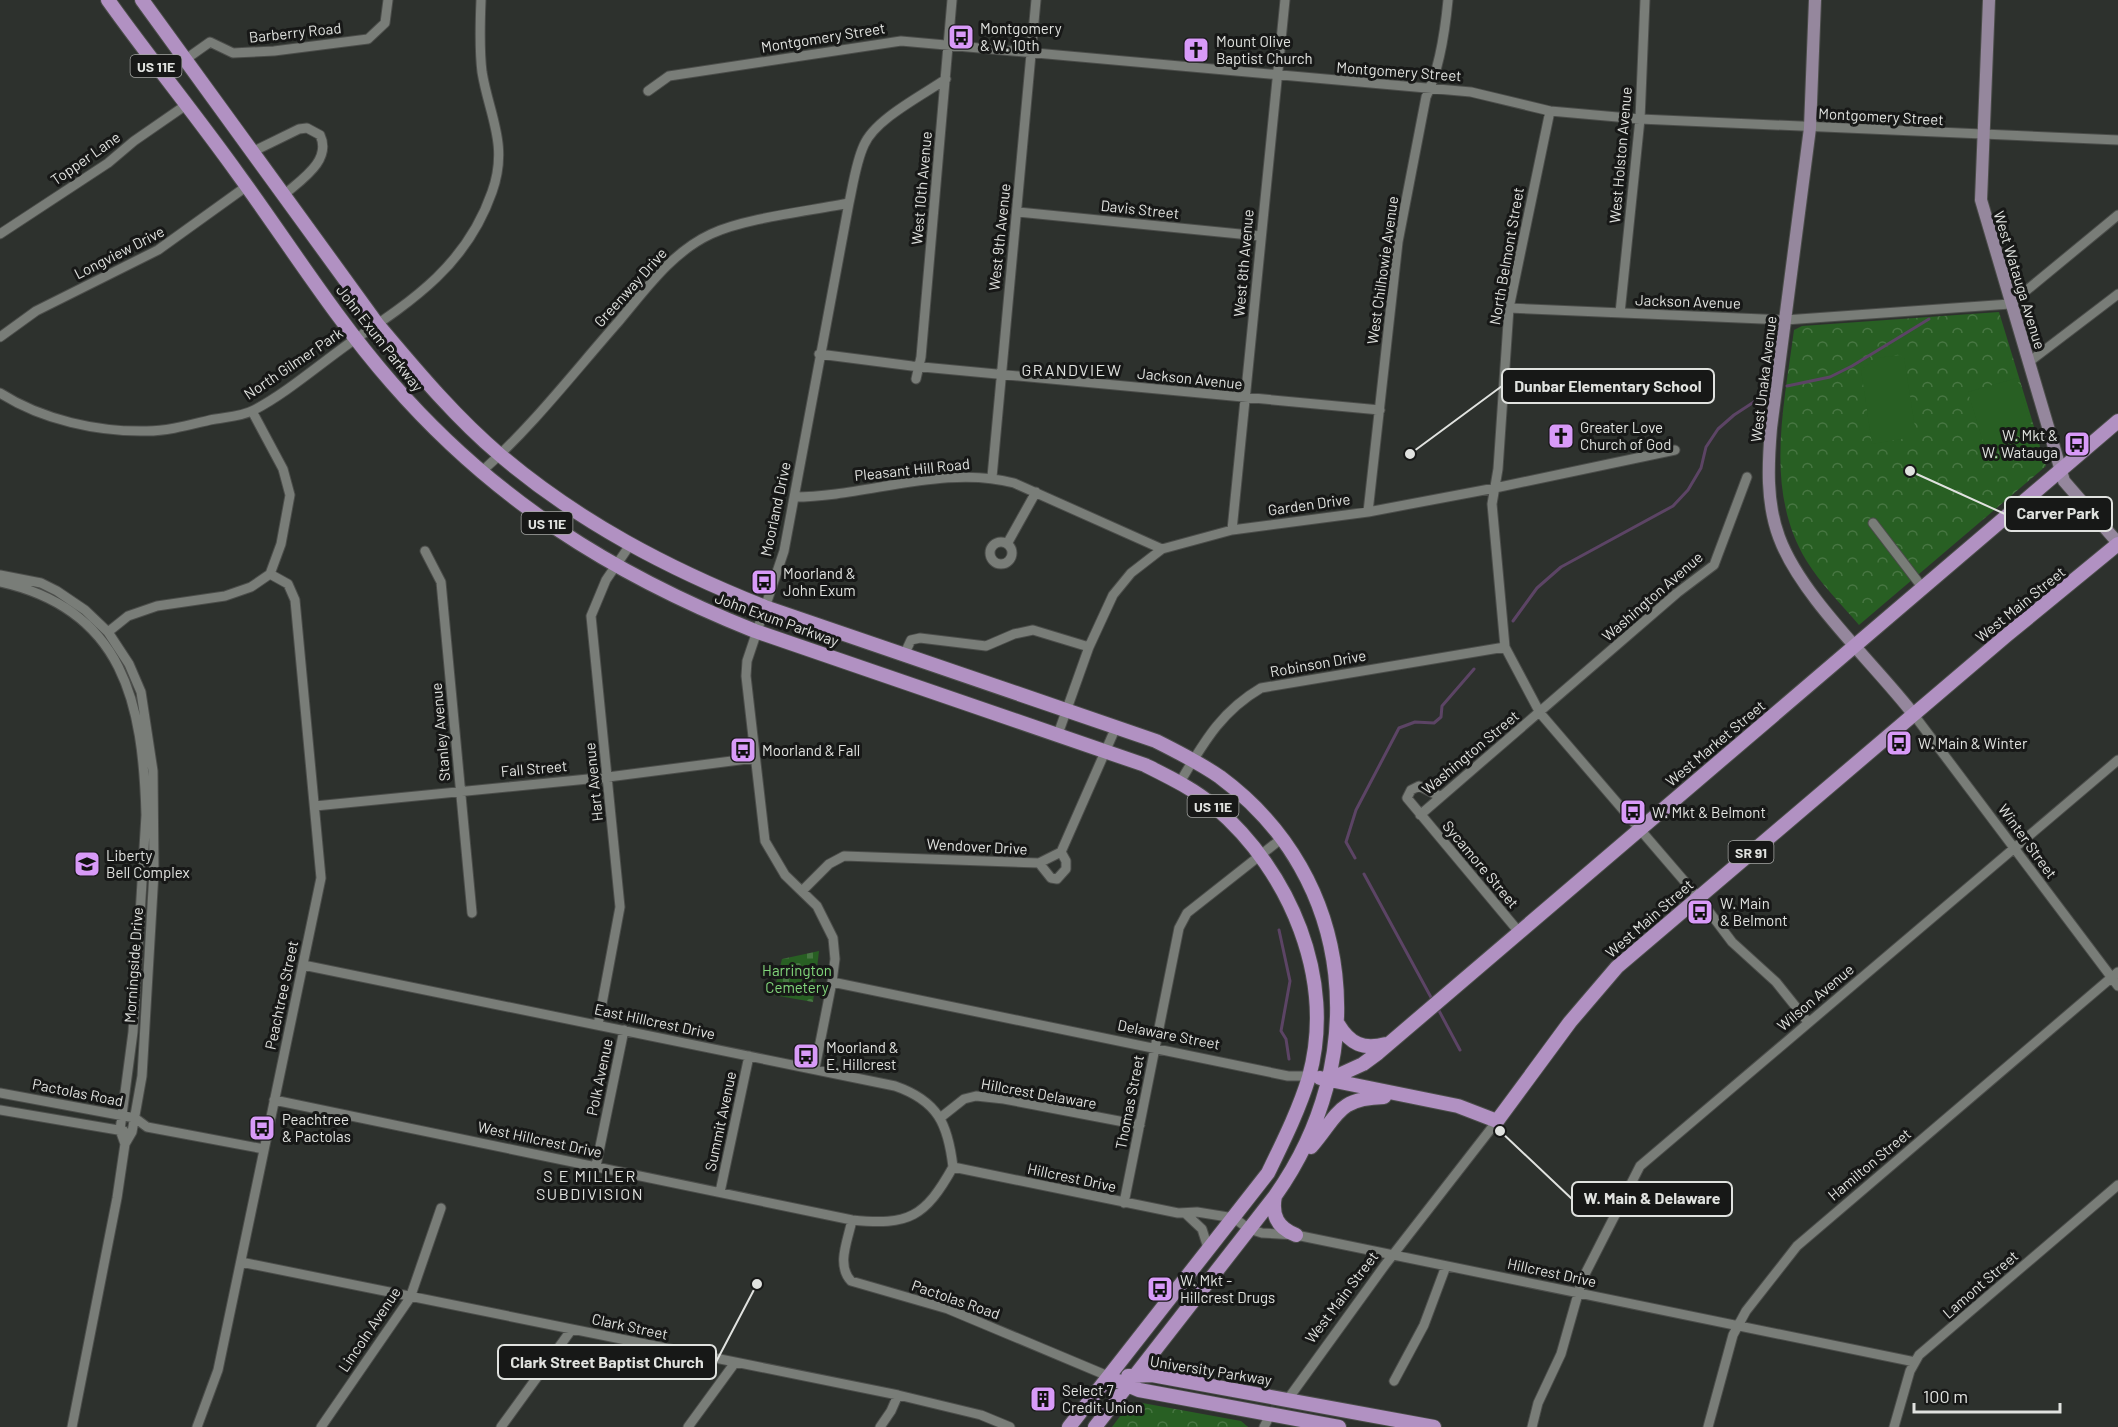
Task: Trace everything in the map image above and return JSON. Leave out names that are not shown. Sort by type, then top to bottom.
[{"type":"main road","name":"John Exum Parkway","points":[[108,0],[247,186],[356,339],[428,422],[481,472],[560,532],[615,566],[675,598],[755,631],[1145,765],[1180,782],[1227,818],[1260,855],[1302,930],[1310,962],[1316,1030],[1309,1076],[1287,1134],[1268,1173],[1234,1218]]},
{"type":"main road","name":"John Exum Parkway","points":[[142,0],[378,325],[443,399],[500,455],[569,507],[630,545],[706,583],[904,655],[1156,741],[1194,760],[1240,795],[1281,839],[1316,897],[1330,938],[1337,980],[1338,1024],[1328,1080],[1314,1129],[1298,1163],[1275,1196]]},
{"type":"main road","name":"West Unaka Avenue","points":[[1815,0],[1810,128],[1770,438],[1767,468],[1770,501],[1779,537],[1798,575],[1914,715]]},
{"type":"main road","name":"West Watauga Avenue","points":[[1989,0],[1981,200],[2064,481],[2118,544]]},
{"type":"main road","name":"West Market Street","points":[[1328,1080],[1363,1064],[1388,1044],[2118,421]]},
{"type":"main road","name":"West Main Street","points":[[1497,1121],[1599,986],[1617,967],[2118,544]]},
{"type":"main road","points":[[1338,1024],[1349,1040],[1359,1045],[1373,1047],[1388,1044]]},
{"type":"main road","points":[[1363,1064],[1358,1079],[1368,1089]]},
{"type":"main road","name":"Delaware Street","points":[[1309,1076],[1403,1097],[1458,1106],[1497,1121]]},
{"type":"main road","points":[[1298,1163],[1348,1103],[1358,1098],[1403,1097]]},
{"type":"main road","points":[[1275,1196],[1273,1208],[1277,1222],[1283,1230],[1296,1235]]},
{"type":"main road","name":"US 11E","points":[[1095,1427],[1275,1196]]},
{"type":"main road","name":"US 11E","points":[[1069,1427],[1234,1218]]},
{"type":"main road","name":"University Parkway","points":[[1108,1377],[1130,1380],[1152,1375],[1434,1427]]},
{"type":"main road","name":"University Parkway","points":[[1130,1380],[1139,1390],[1267,1421],[1339,1427]]},
{"type":"street","name":"Barberry Road","points":[[186,59],[210,42],[233,53],[274,51],[368,39],[385,23],[388,0]]},
{"type":"street","name":"North Gilmer Park","points":[[0,393],[60,419],[122,430],[149,431],[174,428],[252,411],[378,325],[442,276],[464,250],[480,224],[494,189],[498,156],[497,126],[482,74],[480,46],[482,0]]},
{"type":"street","name":"West 10th Avenue","points":[[916,379],[952,0]]},
{"type":"street","name":"West 9th Avenue","points":[[992,477],[1036,0]]},
{"type":"street","name":"West 8th Avenue","points":[[1232,530],[1285,0]]},
{"type":"street","name":"West Chilhowie Avenue","points":[[1368,512],[1398,242],[1446,22],[1448,0]]},
{"type":"street","name":"West Holston Avenue","points":[[1620,313],[1640,118],[1645,0]]},
{"type":"street","name":"Montgomery Street","points":[[648,91],[669,76],[888,41],[1497,96],[1550,111],[1810,128],[2118,140]]},
{"type":"street","name":"Moorland Drive","points":[[815,1068],[832,982],[835,959],[833,938],[817,906],[785,875],[765,841],[746,676],[755,631],[784,551],[819,354],[849,203],[863,146],[870,135],[946,79]]},
{"type":"street","name":"Topper Lane","points":[[0,234],[108,163],[134,141],[186,105]]},
{"type":"street","name":"North Belmont Street","points":[[1550,111],[1509,308],[1492,504],[1505,648],[1540,713],[1698,897],[1732,942],[1776,982],[1808,1022]]},
{"type":"street","points":[[252,152],[299,129],[306,128],[321,135],[324,152],[319,162],[285,194]]},
{"type":"street","name":"Longview Drive","points":[[0,337],[36,311],[168,245],[247,186]]},
{"type":"street","name":"Greenway Drive","points":[[481,472],[512,445],[658,276],[693,243],[735,226],[849,203]]},
{"type":"street","name":"Davis Street","points":[[1018,212],[1260,236]]},
{"type":"street","points":[[2010,304],[2118,215]]},
{"type":"street","points":[[2029,362],[2118,294]]},
{"type":"street","name":"Jackson Avenue","points":[[1509,308],[1785,320],[2010,304]]},
{"type":"street","name":"Jackson Avenue","points":[[819,354],[1000,374],[1380,410]]},
{"type":"street","points":[[108,632],[128,616],[157,606],[225,596],[251,587],[270,574],[281,544],[290,495],[283,469],[252,411]]},
{"type":"street","name":"Garden Drive","points":[[1058,734],[1089,647],[1113,595],[1131,573],[1162,549],[1232,530],[1368,512],[1675,450]]},
{"type":"street","name":"Pleasant Hill Road","points":[[795,497],[957,478],[992,477],[1036,492],[1162,549]]},
{"type":"street","name":"Washington Avenue","points":[[1540,713],[1677,594],[1714,565],[1747,477]]},
{"type":"street","points":[[1007,544],[1036,492]]},
{"type":"street","points":[[1873,523],[1922,587]]},
{"type":"street","name":"Hart Avenue","points":[[598,1025],[620,907],[591,616],[596,601],[615,566],[630,545]]},
{"type":"street","name":"Stanley Avenue","points":[[425,552],[441,582],[472,913]]},
{"type":"street","name":"Peachtree Street","points":[[198,1427],[218,1371],[321,878],[295,600],[288,584],[270,574]]},
{"type":"street","name":"Morningside Drive","points":[[0,575],[41,583],[57,591],[85,610],[108,632],[129,664],[141,692],[153,771],[154,872],[142,1076],[132,1132],[125,1144],[117,1198],[72,1427]]},
{"type":"street","name":"Morningside Drive","points":[[0,582],[42,595],[86,623],[120,669],[135,709],[146,815],[133,1032],[120,1130],[125,1144]]},
{"type":"street","points":[[904,655],[911,639],[920,638],[986,646],[1014,634],[1033,630],[1089,647]]},
{"type":"street","name":"Robinson Drive","points":[[1180,782],[1231,709],[1261,688],[1505,648]]},
{"type":"street","name":"Washington Street","points":[[1420,815],[1439,796],[1540,713]]},
{"type":"street","name":"Winter Street","points":[[1914,715],[2115,975],[2118,986]]},
{"type":"street","points":[[1039,863],[1051,878],[1057,879],[1066,869],[1066,861],[1061,852],[1107,752],[1116,727]]},
{"type":"street","name":"Fall Street","points":[[315,806],[608,777],[755,758]]},
{"type":"street","name":"Wilson Avenue","points":[[1532,1427],[1538,1403],[1561,1354],[1582,1280],[1640,1166],[2118,760]]},
{"type":"street","name":"Sycamore Street","points":[[1439,796],[1419,786],[1411,790],[1407,798],[1519,932]]},
{"type":"street","name":"Thomas Street","points":[[1124,1203],[1179,928],[1187,913],[1281,839]]},
{"type":"street","name":"Wendover Drive","points":[[802,891],[829,864],[844,856],[1039,863],[1061,852]]},
{"type":"street","name":"East Hillcrest Drive","points":[[303,965],[895,1086],[914,1093],[931,1105],[944,1124],[950,1145],[952,1167]]},
{"type":"street","name":"Hamilton Street","points":[[1708,1427],[1738,1325],[1746,1311],[1797,1246],[2115,975]]},
{"type":"street","name":"Delaware Street","points":[[832,982],[1292,1076],[1309,1076]]},
{"type":"street","name":"Polk Avenue","points":[[596,1166],[624,1030]]},
{"type":"street","name":"Summit Avenue","points":[[720,1192],[749,1056]]},
{"type":"street","name":"Pactolas Road","points":[[0,1093],[123,1116],[135,1119],[147,1128]]},
{"type":"street","name":"Hillcrest Delaware","points":[[939,1118],[964,1099],[976,1096],[1004,1099],[1140,1125]]},
{"type":"street","name":"West Hillcrest Drive","points":[[274,1100],[852,1220],[880,1223],[903,1219],[921,1211],[937,1196],[952,1167]]},
{"type":"street","name":"Pactolas Road","points":[[0,1110],[132,1132],[147,1128],[264,1149]]},
{"type":"street","name":"West Main Street","points":[[1288,1399],[1393,1256],[1497,1121]]},
{"type":"street","name":"Hillcrest Drive","points":[[952,1167],[1124,1203],[1186,1214],[1197,1212],[1234,1218],[1249,1229],[1262,1233],[1296,1235],[1915,1362]]},
{"type":"street","name":"Lamont Street","points":[[1894,1427],[1919,1355],[2118,1185]]},
{"type":"street","name":"Lincoln Avenue","points":[[321,1427],[410,1298],[441,1208]]},
{"type":"street","points":[[1186,1214],[1202,1228],[1209,1251]]},
{"type":"street","name":"Pactolas Road","points":[[852,1220],[843,1263],[844,1272],[851,1281],[948,1309],[1108,1377]]},
{"type":"street","name":"Clark Street","points":[[241,1262],[734,1364],[898,1395],[981,1414],[1010,1427]]},
{"type":"street","points":[[1394,1381],[1424,1325],[1446,1266]]},
{"type":"street","points":[[501,1427],[572,1329]]},
{"type":"street","points":[[688,1427],[734,1364]]},
{"type":"street","points":[[880,1427],[898,1395]]},
{"type":"green space","points":[[1999,312],[2046,466],[1859,625],[1824,585],[1806,560],[1793,533],[1785,505],[1780,448],[1794,330],[1802,326]]},
{"type":"green space","points":[[1900,355],[1904,358],[1915,427],[1902,439],[1872,444],[1861,370],[1877,358]]},
{"type":"green space","points":[[2017,378],[2033,431],[1984,445],[1968,392]]},
{"type":"green space","name":"Harrington Cemetery","points":[[819,951],[813,1002],[773,995],[782,959]]},
{"type":"green space","points":[[1137,1402],[1241,1421],[1248,1427],[1112,1427],[1130,1403]]},
{"type":"waterway","points":[[1787,386],[1830,377],[1929,319]]},
{"type":"waterway","points":[[1513,621],[1537,588],[1561,567],[1673,506],[1688,490],[1701,468],[1706,447],[1718,429],[1734,415],[1763,396]]},
{"type":"waterway","points":[[1355,858],[1346,842],[1356,810],[1399,728],[1415,722],[1434,723],[1441,717],[1442,706],[1474,669]]},
{"type":"waterway","points":[[1364,874],[1433,1001]]},
{"type":"waterway","points":[[1279,930],[1290,981],[1281,1031],[1286,1039],[1289,1059]]},
{"type":"waterway","points":[[1437,1007],[1460,1050]]},
{"type":"place","name":"Montgomery & W. 10th","points":[[961,37]]},
{"type":"place","name":"Mount Olive Baptist Church","points":[[1196,50]]},
{"type":"place","name":"Greater Love Church of God","points":[[1561,436]]},
{"type":"place","name":"W. Mkt & W. Watauga","points":[[2077,444]]},
{"type":"place","name":"Dunbar Elementary School","points":[[1410,454]]},
{"type":"place","name":"Carver Park","points":[[1910,471]]},
{"type":"place","name":"Moorland & John Exum","points":[[764,582]]},
{"type":"place","name":"W. Main & Winter","points":[[1899,743]]},
{"type":"place","name":"Moorland & Fall","points":[[743,750]]},
{"type":"place","name":"W. Mkt & Belmont","points":[[1633,812]]},
{"type":"place","name":"Liberty Bell Complex","points":[[87,864]]},
{"type":"place","name":"W. Main & Belmont","points":[[1700,912]]},
{"type":"place","name":"Moorland & E. Hillcrest","points":[[806,1056]]},
{"type":"place","name":"Peachtree & Pactolas","points":[[262,1128]]},
{"type":"place","name":"W. Main & Delaware","points":[[1500,1131]]},
{"type":"place","name":"Clark Street Baptist Church","points":[[757,1284]]},
{"type":"place","name":"W. Mkt - Hillcrest Drugs","points":[[1160,1289]]},
{"type":"place","name":"Select 7 Credit Union","points":[[1043,1399]]},
{"type":"district","name":"GRANDVIEW","points":[[1072,369]]},
{"type":"district","name":"S E MILLER SUBDIVISION","points":[[590,1184]]}]
